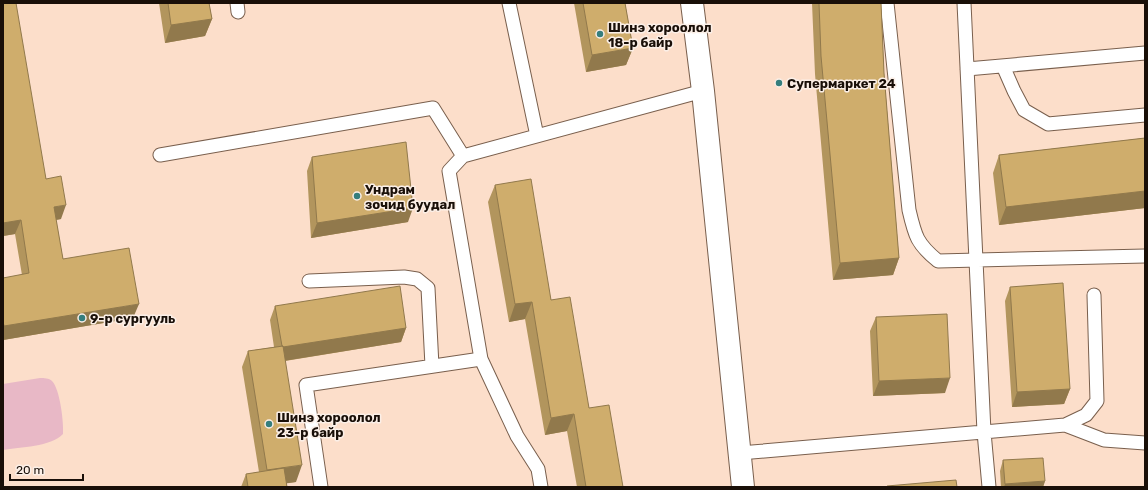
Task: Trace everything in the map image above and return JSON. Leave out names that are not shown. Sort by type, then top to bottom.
[{"type":"street","points":[[692,3],[703,91],[743,487]]},
{"type":"lane","points":[[509,3],[537,136]]},
{"type":"lane","points":[[887,3],[909,210],[914,233],[925,250],[938,261],[1145,256]]},
{"type":"lane","points":[[964,3],[984,432],[989,487]]},
{"type":"lane","points":[[967,69],[1145,53]]},
{"type":"lane","points":[[1003,66],[1024,110],[1048,124],[1145,115]]},
{"type":"lane","points":[[541,487],[538,469],[517,436],[481,359],[449,171],[463,156],[703,91]]},
{"type":"lane","points":[[160,155],[433,108],[463,156]]},
{"type":"lane","points":[[309,280],[404,277],[417,279],[428,288],[432,366]]},
{"type":"lane","points":[[740,453],[1065,425],[1086,415],[1097,401],[1094,295]]},
{"type":"lane","points":[[321,487],[306,385],[481,359]]},
{"type":"lane","points":[[1065,425],[1104,440],[1145,443]]},
{"type":"shaded area","points":[[40,378],[49,379],[55,385],[61,406],[63,434],[51,442],[3,450],[3,384]]},
{"type":"building","name":"9-р сургууль","points":[[3,3],[16,3],[46,179],[61,176],[66,205],[54,207],[63,259],[129,248],[139,304],[4,326],[3,278],[29,273],[21,220],[3,223]]},
{"type":"building","points":[[168,3],[209,3],[212,19],[171,25]]},
{"type":"building","points":[[583,3],[625,3],[633,48],[592,55]]},
{"type":"building","points":[[819,3],[881,3],[884,73],[899,258],[840,263],[821,56]]},
{"type":"building","points":[[1145,138],[1145,191],[1006,207],[999,155]]},
{"type":"building","name":"Ундрам зочид буудал","points":[[406,142],[413,208],[317,223],[312,157]]},
{"type":"building","points":[[531,179],[551,300],[570,297],[589,408],[609,405],[623,487],[586,487],[574,414],[551,418],[532,302],[515,304],[495,185]]},
{"type":"building","points":[[1063,283],[1070,389],[1017,392],[1010,287]]},
{"type":"building","points":[[400,286],[406,328],[282,346],[275,306]]},
{"type":"building","points":[[947,314],[950,378],[879,381],[876,317]]},
{"type":"building","name":"Шинэ хороолол 23-р байр","points":[[283,346],[302,465],[267,470],[248,351]]},
{"type":"building","points":[[1043,458],[1045,481],[1005,484],[1003,460]]},
{"type":"building","points":[[284,468],[287,487],[248,487],[246,474]]},
{"type":"building","points":[[956,480],[957,487],[887,487],[887,486]]},
{"type":"place","name":"Шинэ хороолол 18-р байр","points":[[600,34]]},
{"type":"place","name":"Супермаркет 24","points":[[779,83]]},
{"type":"place","name":"Ундрам зочид буудал","points":[[357,196]]},
{"type":"place","name":"9-р сургууль","points":[[82,318]]},
{"type":"place","name":"Шинэ хороолол 23-р байр","points":[[269,424]]}]
